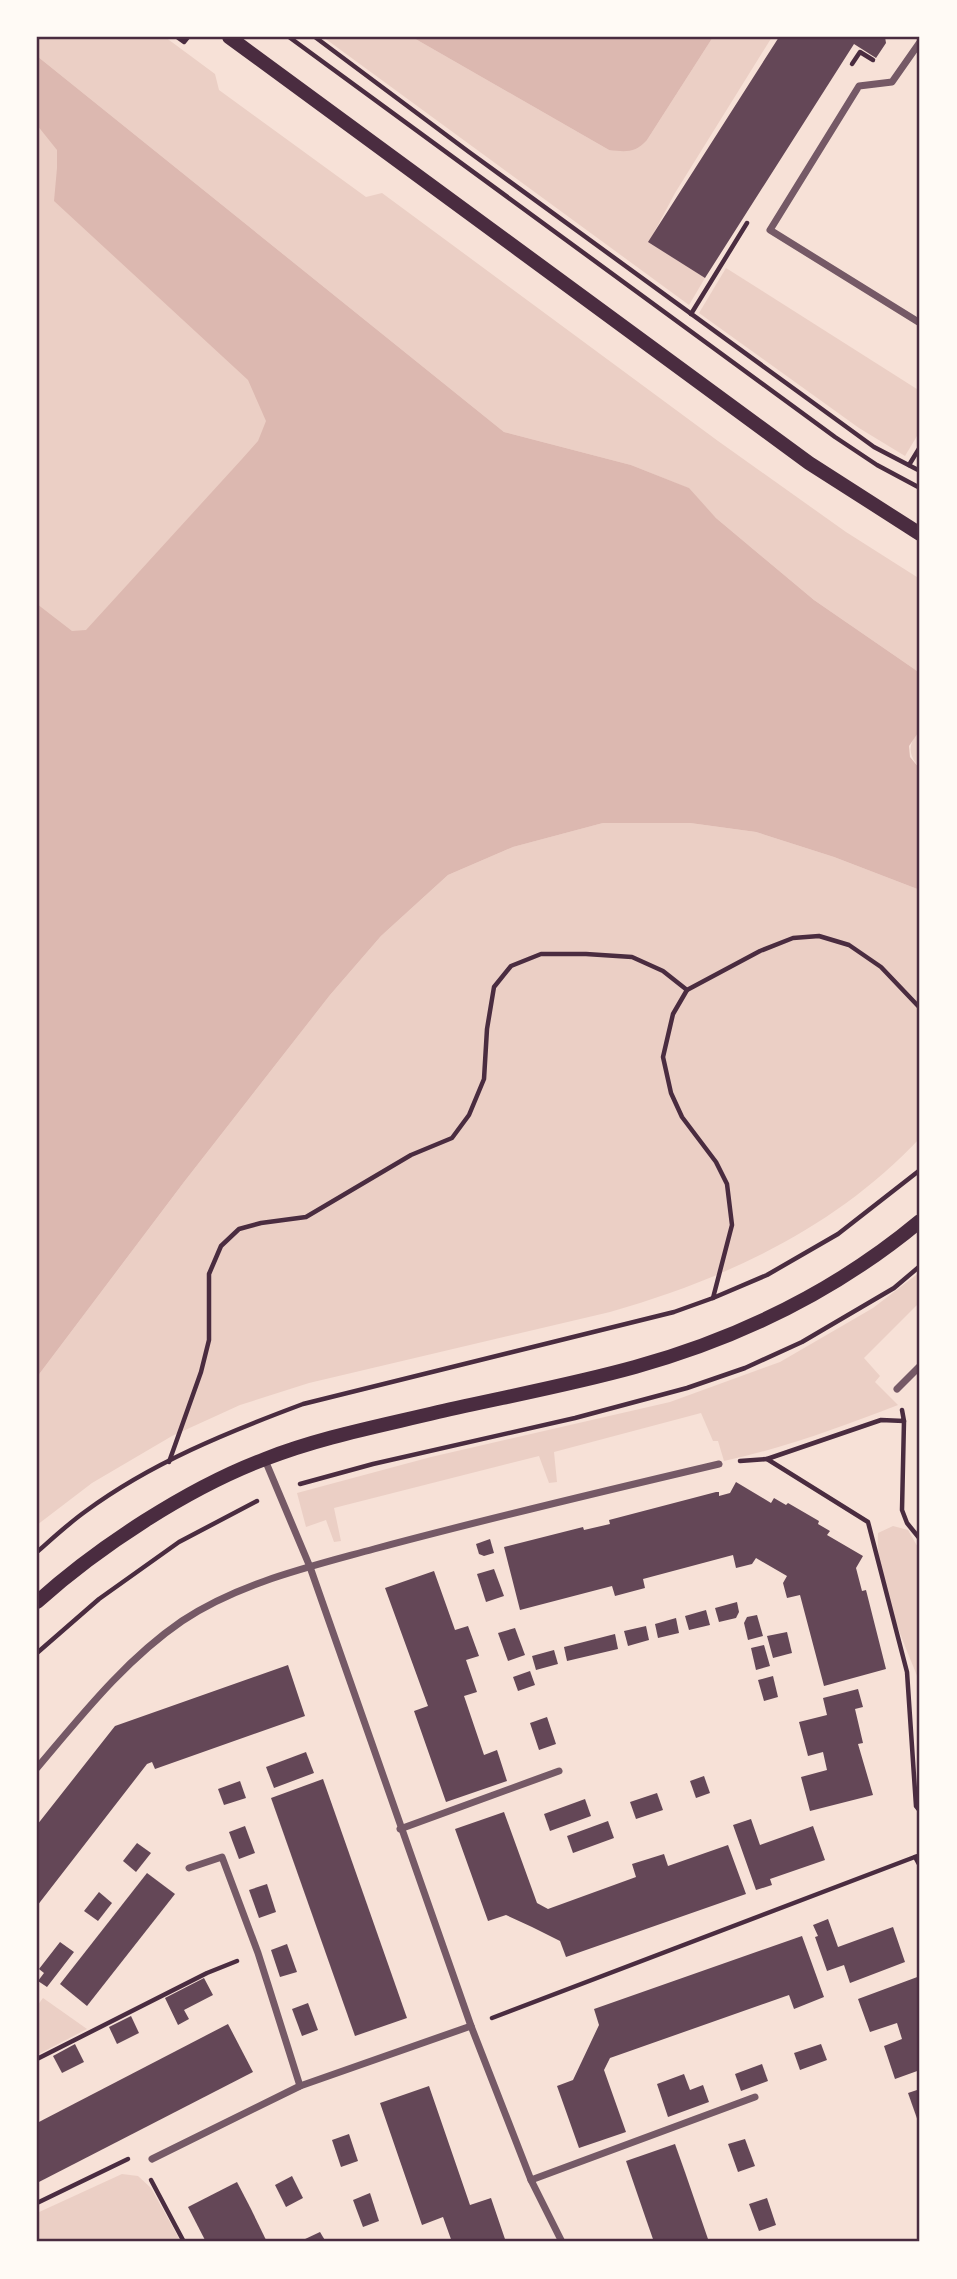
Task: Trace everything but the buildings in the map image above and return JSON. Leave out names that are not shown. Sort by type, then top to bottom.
[{"type":"main road","points":[[229,37],[809,463],[920,534]]},
{"type":"main road","points":[[37,1602],[71,1572],[143,1524],[210,1483],[264,1459],[330,1437],[633,1368],[695,1348],[778,1315],[833,1284],[894,1243],[920,1221]]},
{"type":"street","points":[[920,42],[892,82],[859,86],[770,230],[920,323]]},
{"type":"street","points":[[897,1389],[920,1366]]},
{"type":"street","points":[[264,1459],[310,1567],[471,2026],[531,2180],[562,2242]]},
{"type":"street","points":[[37,1768],[116,1676],[182,1621],[246,1587],[457,1526],[719,1464]]},
{"type":"street","points":[[400,1829],[559,1772]]},
{"type":"street","points":[[189,1868],[222,1857],[257,1953],[300,2086]]},
{"type":"street","points":[[152,2159],[300,2086],[471,2026]]},
{"type":"street","points":[[531,2180],[755,2096]]},
{"type":"path","points":[[177,37],[184,42],[188,37]]},
{"type":"path","points":[[289,37],[835,437],[877,465],[920,488]]},
{"type":"path","points":[[315,37],[874,447],[920,471]]},
{"type":"path","points":[[909,465],[920,447]]},
{"type":"path","points":[[712,1298],[732,1225],[729,1193],[716,1162],[682,1117],[671,1093],[663,1057],[673,1014],[687,990],[760,951],[793,938],[819,936],[849,946],[881,968],[920,1007]]},
{"type":"path","points":[[169,1462],[201,1373],[209,1340],[209,1273],[221,1246],[239,1229],[306,1217],[411,1155],[452,1138],[469,1115],[484,1079],[486,1029],[494,987],[511,966],[541,954],[632,957],[663,971],[687,990]]},
{"type":"path","points":[[37,1552],[87,1510],[169,1462],[209,1441],[303,1404],[674,1312],[767,1275],[838,1234],[920,1170]]},
{"type":"path","points":[[37,1653],[99,1599],[179,1542],[277,1490],[373,1464],[575,1418],[687,1388],[745,1368],[802,1342],[883,1295],[920,1266]]},
{"type":"path","points":[[897,1389],[904,1421],[902,1510],[907,1523],[920,1539]]},
{"type":"path","points":[[904,1421],[881,1420],[767,1459],[868,1522],[907,1672],[916,1806],[920,1811]]},
{"type":"path","points":[[471,2026],[918,1856],[920,1866]]},
{"type":"path","points":[[37,2059],[207,1973],[257,1953]]},
{"type":"path","points":[[37,2203],[137,2154],[152,2159]]},
{"type":"path","points":[[137,2154],[184,2242]]},
{"type":"shaded area","points":[[37,37],[165,37],[215,74],[219,90],[366,197],[382,193],[718,441],[846,532],[920,579],[920,673],[814,600],[716,518],[688,488],[631,465],[504,432],[37,56]]},
{"type":"shaded area","points":[[323,37],[412,37],[609,150],[647,140],[713,37],[772,37],[675,193],[649,242],[705,278],[689,305]]},
{"type":"shaded area","points":[[412,37],[713,37],[647,140],[634,149],[625,151],[609,150]]},
{"type":"shaded area","points":[[37,56],[504,432],[631,465],[689,488],[716,518],[814,600],[920,673],[920,730],[909,746],[910,757],[920,769],[920,890],[834,857],[756,832],[690,823],[603,823],[513,847],[448,875],[381,936],[330,995],[37,1377],[37,604],[72,631],[86,630],[258,441],[266,421],[248,380],[54,201],[57,150],[37,125]]},
{"type":"shaded area","points":[[37,106],[340,419],[37,818]]},
{"type":"shaded area","points":[[726,268],[920,391],[920,431],[905,456],[859,428],[699,313]]},
{"type":"shaded area","points":[[920,730],[920,769],[911,754],[911,745]]},
{"type":"shaded area","points":[[603,823],[690,823],[756,832],[834,857],[920,890],[920,1138],[888,1170],[853,1198],[777,1246],[737,1266],[653,1299],[610,1312],[309,1383],[240,1405],[172,1436],[92,1483],[37,1525],[37,1377],[330,995],[381,936],[448,875],[513,847]]},
{"type":"shaded area","points":[[920,1272],[920,1302],[864,1358],[880,1376],[875,1382],[898,1405],[812,1436],[724,1461],[718,1441],[713,1441],[701,1413],[554,1452],[557,1482],[549,1483],[539,1456],[334,1508],[341,1541],[334,1542],[326,1520],[306,1527],[297,1493],[431,1457],[670,1402],[780,1362],[873,1308]]},
{"type":"shaded area","points":[[893,1526],[908,1530],[920,1551],[920,1683],[898,1629],[881,1570],[878,1533]]},
{"type":"shaded area","points":[[43,1998],[87,2029],[37,2055],[37,2006]]},
{"type":"shaded area","points":[[122,2174],[138,2176],[151,2188],[181,2242],[37,2242],[37,2213]]}]
